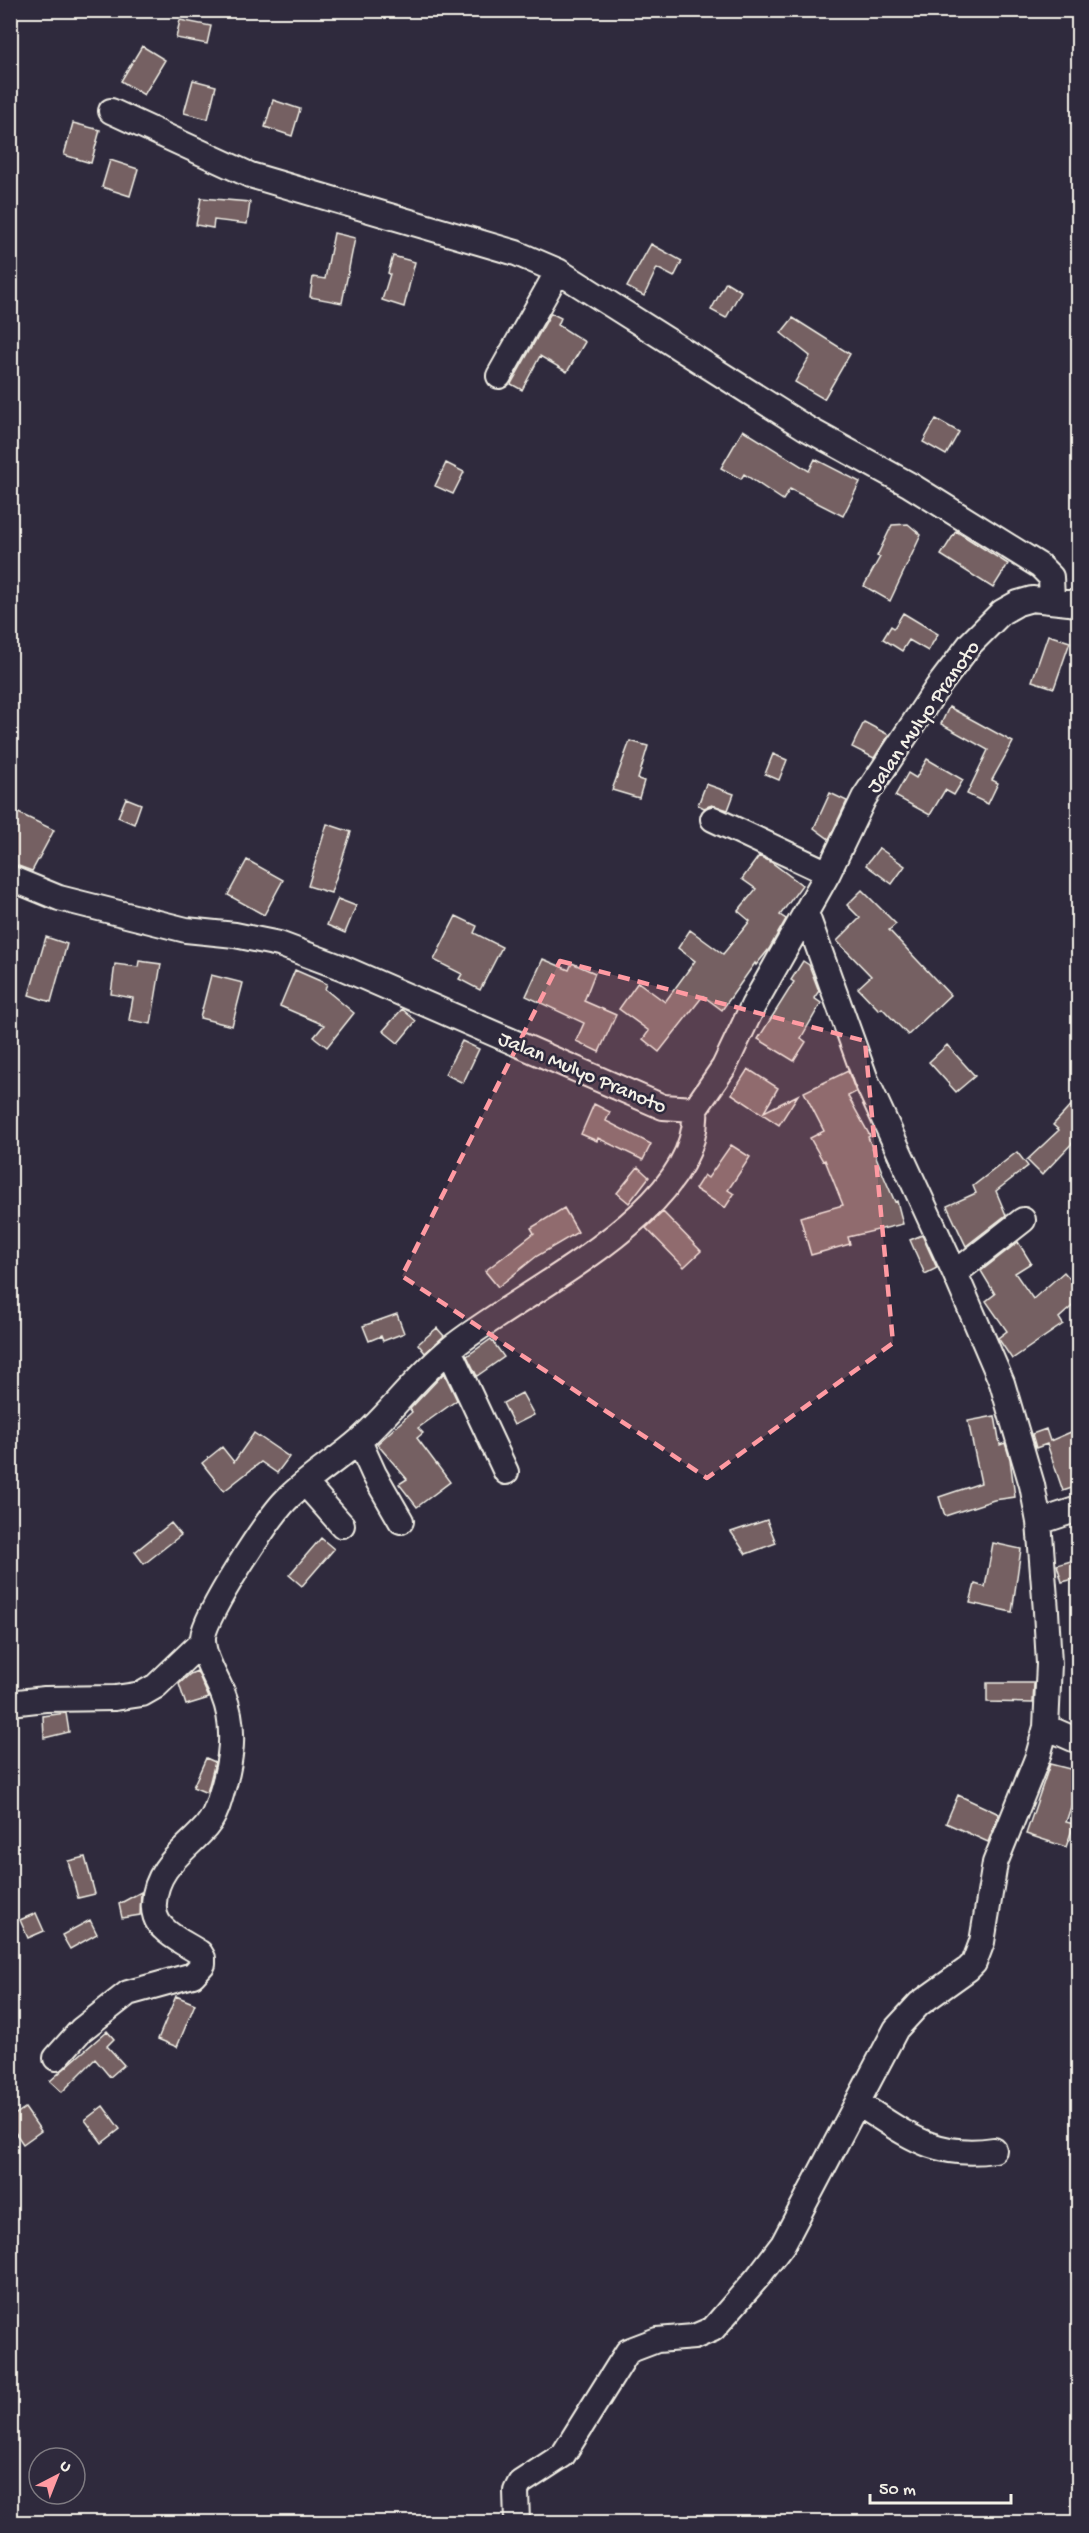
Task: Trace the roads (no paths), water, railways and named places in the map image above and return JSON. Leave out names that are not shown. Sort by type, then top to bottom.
[{"type":"street","points":[[111,111],[250,175],[516,253],[558,271],[806,428],[910,485],[1040,566],[1051,578],[1052,600]]},
{"type":"street","points":[[499,376],[558,271]]},
{"type":"street","name":"Jalan Mulyo Pranoto","points":[[10,878],[59,898],[175,927],[279,944],[343,968],[663,1107],[695,1109],[724,1067],[753,1006],[828,873],[864,798],[937,688],[971,643],[1002,612],[1018,603],[1032,599],[1078,604]]},
{"type":"street","points":[[713,819],[828,873]]},
{"type":"street","points":[[517,2523],[516,2491],[520,2483],[563,2455],[628,2350],[657,2340],[694,2337],[713,2329],[758,2277],[783,2244],[890,2039],[907,2014],[974,1963],[982,1942],[997,1857],[1038,1756],[1046,1727],[1049,1664],[1038,1522],[1032,1485],[1002,1383],[955,1273],[866,1080],[806,914]]},
{"type":"street","points":[[56,2058],[81,2031],[128,1993],[194,1975],[203,1964],[200,1953],[162,1928],[153,1912],[157,1882],[165,1867],[208,1825],[216,1812],[231,1756],[231,1727],[225,1698],[203,1641],[203,1633],[239,1567],[272,1517],[284,1502],[305,1483],[359,1440],[449,1350],[607,1241],[642,1214],[668,1185],[691,1144],[696,1125],[695,1109]]},
{"type":"street","points":[[955,1273],[1023,1220]]},
{"type":"street","points":[[449,1350],[506,1472]]},
{"type":"street","points":[[359,1440],[374,1474],[401,1521]]},
{"type":"street","points":[[305,1483],[342,1525]]},
{"type":"street","points":[[1038,1522],[1078,1509]]},
{"type":"street","points":[[10,1703],[45,1699],[115,1698],[142,1694],[156,1686],[203,1641]]},
{"type":"street","points":[[1046,1727],[1078,1741]]},
{"type":"street","points":[[857,2103],[926,2145],[973,2153],[993,2150]]}]
